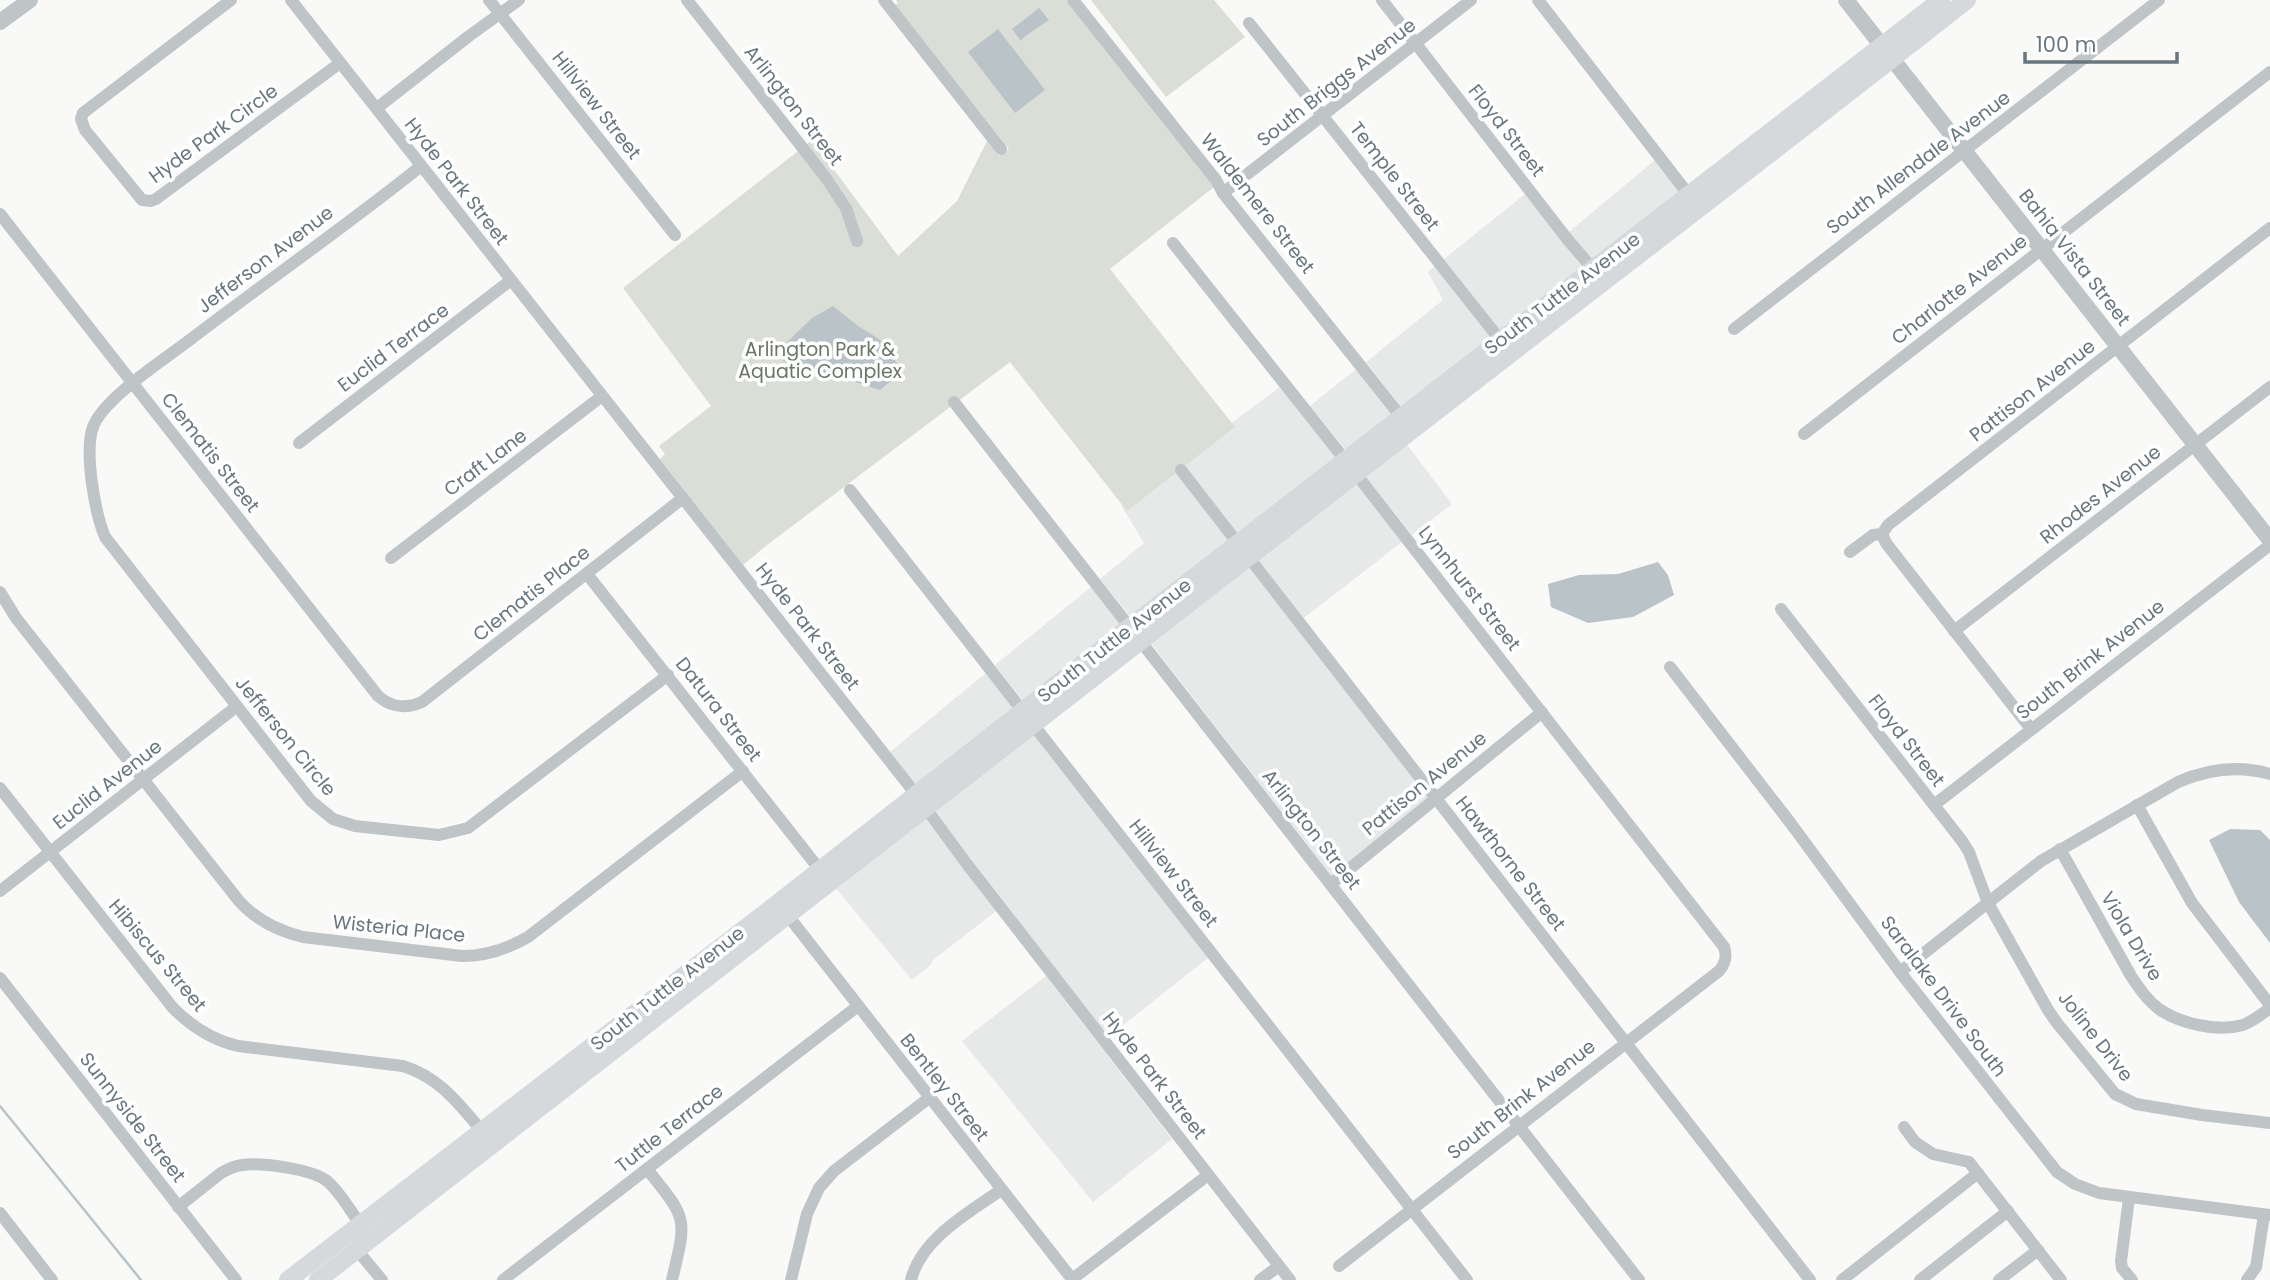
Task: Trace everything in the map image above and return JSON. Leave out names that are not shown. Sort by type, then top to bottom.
[{"type":"main road","name":"South Tuttle Avenue","points":[[1888,52],[1941,0]]},
{"type":"main road","name":"South Tuttle Avenue","points":[[318,1280],[789,917],[921,802],[1136,633],[1888,52],[1967,0]]},
{"type":"main road","name":"South Tuttle Avenue","points":[[288,1280],[820,870],[921,802]]},
{"type":"street","points":[[0,21],[30,0]]},
{"type":"street","name":"Hyde Park Circle","points":[[231,0],[83,113],[81,119],[85,130],[142,200],[156,200],[340,63]]},
{"type":"street","name":"Hyde Park Street","points":[[291,0],[921,802],[1290,1280]]},
{"type":"street","name":"Hillview Street","points":[[489,0],[675,234]]},
{"type":"street","points":[[377,108],[519,0]]},
{"type":"street","name":"Arlington Street","points":[[687,0],[834,188],[846,208],[857,241]]},
{"type":"street","points":[[884,0],[1001,149]]},
{"type":"street","name":"Waldemere Street","points":[[1073,0],[1407,423]]},
{"type":"street","name":"Floyd Street","points":[[1382,0],[1598,276]]},
{"type":"street","name":"South Briggs Avenue","points":[[1223,193],[1471,0]]},
{"type":"street","points":[[1538,0],[1694,201]]},
{"type":"street","name":"Bahia Vista Street","points":[[1846,0],[2270,542]]},
{"type":"street","name":"South Allendale Avenue","points":[[1734,329],[2159,0]]},
{"type":"street","name":"Temple Street","points":[[1249,23],[1506,347]]},
{"type":"street","name":"Charlotte Avenue","points":[[1804,434],[2270,72]]},
{"type":"street","name":"Jefferson Avenue","points":[[133,384],[421,166]]},
{"type":"street","name":"Clematis Street","points":[[0,214],[378,696],[397,706]]},
{"type":"street","name":"Pattison Avenue","points":[[1850,552],[1873,535],[1882,534],[1888,525],[2270,228]]},
{"type":"street","name":"Lynnhurst Street","points":[[1172,243],[1352,468],[1724,947],[1726,961]]},
{"type":"street","name":"Euclid Terrace","points":[[299,443],[511,281]]},
{"type":"street","name":"Jefferson Circle","points":[[133,384],[104,408],[89,441],[89,458],[101,525],[109,544],[311,801],[333,818],[355,826],[439,835],[460,831],[479,821],[668,675]]},
{"type":"street","name":"Rhodes Avenue","points":[[1954,631],[2270,387]]},
{"type":"street","name":"Craft Lane","points":[[391,558],[602,396]]},
{"type":"street","name":"Arlington Street","points":[[954,402],[1639,1280]]},
{"type":"street","name":"Hawthorne Street","points":[[1181,470],[1810,1280]]},
{"type":"street","name":"Hillview Street","points":[[850,490],[1467,1280]]},
{"type":"street","name":"Clematis Place","points":[[397,706],[422,702],[683,498]]},
{"type":"street","points":[[1882,534],[1886,543],[2031,729]]},
{"type":"street","name":"South Brink Avenue","points":[[1934,805],[2270,542]]},
{"type":"street","name":"Datura Street","points":[[587,574],[820,870]]},
{"type":"street","name":"Wisteria Place","points":[[0,592],[16,618],[239,901],[253,915],[286,933],[469,956],[501,950],[528,937],[743,771]]},
{"type":"street","name":"Floyd Street","points":[[1781,609],[1969,852],[1988,903]]},
{"type":"street","name":"Saralake Drive South","points":[[1670,667],[1900,972],[2052,1167],[2066,1179],[2090,1191],[2267,1215]]},
{"type":"street","name":"Euclid Avenue","points":[[0,891],[236,707]]},
{"type":"street","name":"Pattison Avenue","points":[[1331,884],[1542,712]]},
{"type":"street","points":[[1900,972],[2041,861],[2178,782],[2200,773],[2233,769],[2270,774]]},
{"type":"street","name":"Hibiscus Street","points":[[0,788],[173,1008],[196,1029],[215,1039],[238,1046],[403,1066],[415,1070],[446,1090],[482,1131]]},
{"type":"street","points":[[2137,805],[2192,903],[2270,1006]]},
{"type":"street","name":"Viola Drive","points":[[2060,849],[2131,976],[2143,994],[2159,1008],[2190,1022],[2233,1027],[2251,1022],[2270,1006]]},
{"type":"street","name":"Joline Drive","points":[[1988,903],[2057,1023],[2115,1094],[2136,1104],[2270,1123]]},
{"type":"street","name":"Bentley Street","points":[[789,917],[1071,1280]]},
{"type":"street","name":"South Brink Avenue","points":[[1339,1266],[1719,971],[1726,961]]},
{"type":"street","name":"Sunnyside Street","points":[[0,978],[236,1280]]},
{"type":"street","name":"Tuttle Terrace","points":[[503,1280],[858,1006]]},
{"type":"street","points":[[792,1280],[807,1214],[819,1188],[834,1171],[929,1098]]},
{"type":"street","points":[[1904,1127],[1925,1150],[1942,1158],[1969,1162],[2061,1280]]},
{"type":"street","points":[[178,1207],[221,1173],[250,1165],[301,1170],[322,1177],[337,1191],[360,1224]]},
{"type":"street","points":[[647,1169],[674,1203],[682,1221],[682,1238],[672,1280]]},
{"type":"street","points":[[1842,1280],[1978,1173]]},
{"type":"street","points":[[1071,1280],[1208,1175]]},
{"type":"street","points":[[911,1280],[916,1263],[926,1248],[1001,1190]]},
{"type":"street","points":[[2129,1198],[2121,1261],[2122,1268],[2132,1280]]},
{"type":"street","points":[[1920,1280],[2008,1211]]},
{"type":"street","points":[[0,1213],[52,1280]]},
{"type":"street","points":[[2247,1280],[2256,1267],[2267,1215]]},
{"type":"street","points":[[356,1250],[382,1280]]},
{"type":"street","points":[[1999,1280],[2038,1250]]},
{"type":"street","points":[[1260,1280],[1279,1266]]},
{"type":"shaded area","points":[[1039,8],[1049,20],[1021,41],[1012,29]]},
{"type":"shaded area","points":[[998,29],[1045,90],[1015,113],[968,52]]},
{"type":"shaded area","points":[[1655,160],[1681,194],[1594,262],[1569,232]]},
{"type":"shaded area","points":[[1525,194],[1585,269],[1502,333],[1444,259]]},
{"type":"shaded area","points":[[1435,266],[1493,340],[1403,409],[1366,362],[1443,300],[1428,272]]},
{"type":"shaded area","points":[[833,306],[887,344],[901,373],[880,390],[840,377],[799,369],[783,361],[782,347],[812,318]]},
{"type":"shaded area","points":[[1356,369],[1394,416],[1348,453],[1310,406]]},
{"type":"shaded area","points":[[1280,387],[1339,461],[1240,536],[1183,463],[1230,543],[1132,619],[1100,579],[1144,543],[1121,505]]},
{"type":"shaded area","points":[[1405,442],[1452,504],[1412,535],[1365,475]]},
{"type":"shaded area","points":[[1356,482],[1402,542],[1304,618],[1257,558]]},
{"type":"shaded area","points":[[1658,562],[1668,575],[1674,595],[1633,617],[1588,623],[1551,607],[1548,584],[1579,575],[1618,574]]},
{"type":"shaded area","points":[[1247,565],[1428,798],[1332,876],[1149,641]]},
{"type":"shaded area","points":[[1091,587],[1123,626],[1025,703],[995,665]]},
{"type":"shaded area","points":[[986,673],[1015,710],[917,787],[890,752]]},
{"type":"shaded area","points":[[1033,732],[1208,958],[1108,1037],[933,809]]},
{"type":"shaded area","points":[[924,817],[996,911],[933,960],[931,965],[912,980],[835,887]]},
{"type":"shaded area","points":[[2230,829],[2260,830],[2270,840],[2270,943],[2239,902],[2209,840]]},
{"type":"shaded area","points":[[1046,976],[1172,1139],[1093,1202],[962,1041]]},
{"type":"green space","name":"Arlington Park & Aquatic Complex","points":[[896,0],[1066,0],[1131,80],[1214,187],[1110,269],[1235,427],[1127,511],[1010,362],[743,565],[660,459],[665,454],[659,446],[711,406],[623,288],[798,151],[852,206],[807,144],[812,140],[898,256],[957,201],[987,141],[999,156],[1009,149],[895,5],[898,3]]},
{"type":"green space","points":[[1091,0],[1214,0],[1245,37],[1166,97]]},
{"type":"waterway","points":[[0,1106],[141,1280]]}]
